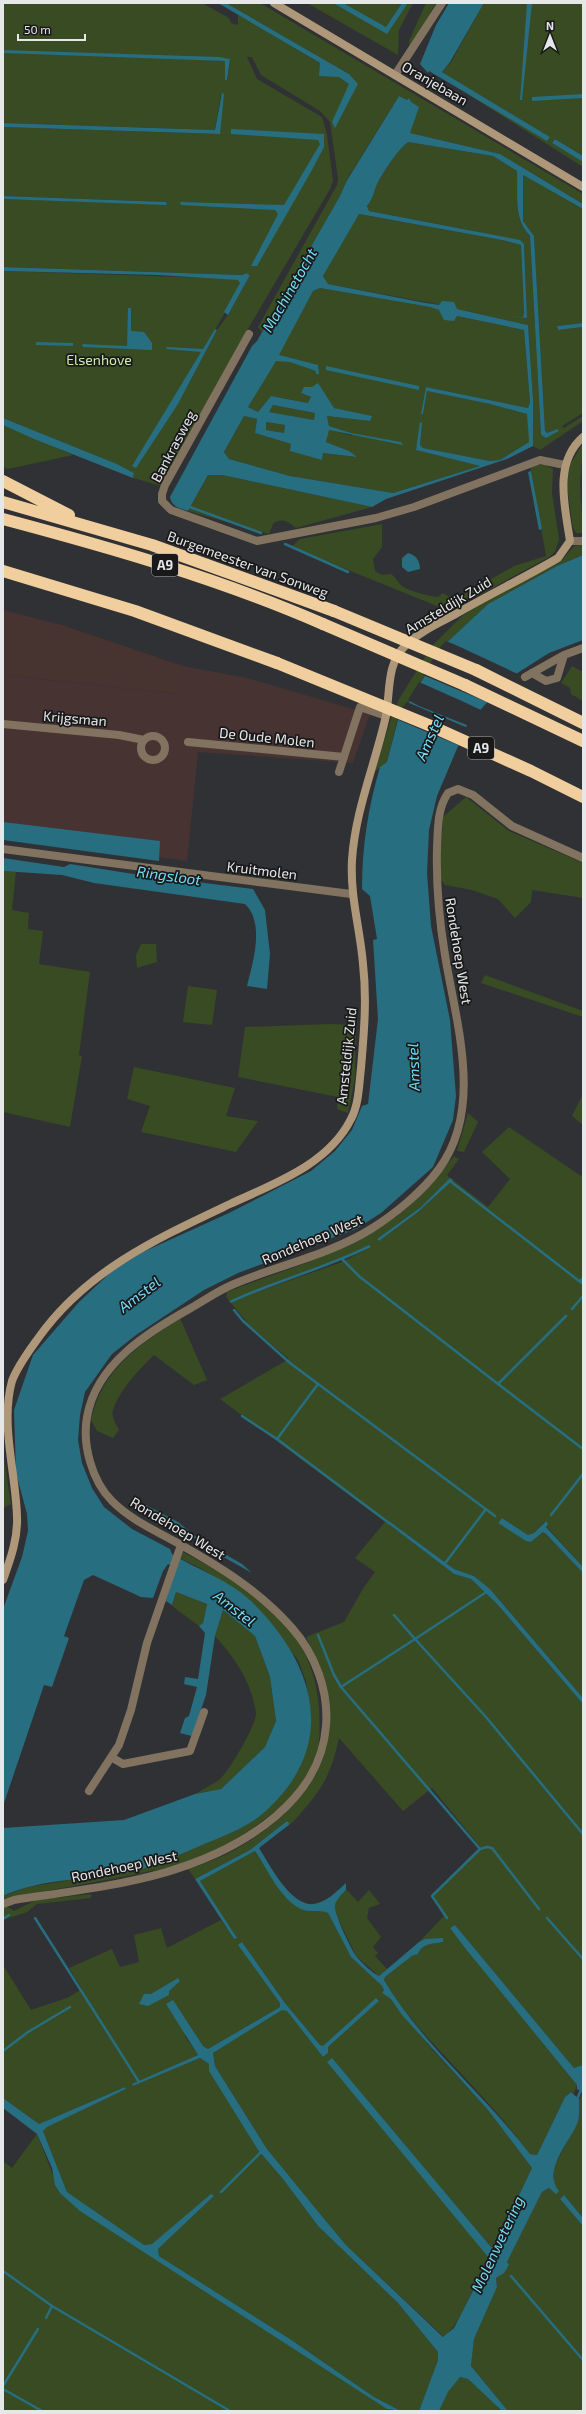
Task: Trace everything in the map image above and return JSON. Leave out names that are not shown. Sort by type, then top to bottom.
[{"type":"highway","name":"A9","points":[[3,481],[92,526]]},
{"type":"highway","name":"Burgemeester van Sonweg","points":[[3,502],[92,526],[212,566],[334,611],[476,670],[583,722]]},
{"type":"highway","name":"Burgemeester van Sonweg","points":[[3,519],[168,566],[247,593],[465,685],[544,721],[583,741]]},
{"type":"highway","name":"A9","points":[[3,571],[135,611],[277,663],[381,704],[531,770],[583,797]]},
{"type":"street","name":"Oranjebaan","points":[[274,3],[583,187]]},
{"type":"street","points":[[395,74],[442,3]]},
{"type":"street","name":"Bankrasweg","points":[[249,334],[162,494],[162,501],[171,510],[257,541],[376,518],[414,507],[540,460],[565,465]]},
{"type":"street","points":[[583,437],[572,450],[565,465],[564,496],[570,541],[583,542]]},
{"type":"street","name":"Amsteldijk Zuid","points":[[3,1580],[17,1530],[16,1501],[5,1434],[6,1387],[26,1354],[44,1330],[78,1293],[103,1272],[157,1239],[287,1177],[319,1156],[343,1132],[353,1115],[364,1031],[363,960],[351,894],[352,861],[357,820],[386,716],[393,664],[404,646],[425,631],[558,558],[570,541]]},
{"type":"street","points":[[564,655],[557,678],[546,681],[529,675],[564,655],[583,648]]},
{"type":"street","points":[[339,772],[360,707],[386,716]]},
{"type":"street","name":"Krijgsman","points":[[3,724],[120,735],[144,740]]},
{"type":"street","name":"De Oude Molen","points":[[188,742],[344,757]]},
{"type":"street","name":"Rondehoep West","points":[[3,1904],[14,1900],[105,1886],[162,1874],[195,1864],[257,1832],[290,1804],[306,1785],[315,1771],[321,1753],[326,1718],[320,1678],[310,1652],[295,1630],[255,1590],[181,1545],[131,1518],[109,1498],[95,1475],[86,1446],[87,1417],[94,1396],[106,1374],[124,1353],[163,1324],[230,1285],[320,1253],[369,1230],[418,1192],[439,1170],[454,1143],[462,1116],[463,1088],[459,1035],[441,928],[436,873],[439,814],[448,793],[458,789],[473,795],[512,826],[583,858]]},
{"type":"street","name":"Kruitmolen","points":[[3,849],[351,894]]},
{"type":"street","points":[[89,1791],[119,1745],[131,1710],[147,1642],[171,1567],[181,1545]]},
{"type":"street","points":[[111,1757],[123,1764],[190,1751],[204,1712]]},
{"type":"shaded area","points":[[3,610],[62,625],[183,666],[179,694],[3,675]]},
{"type":"shaded area","points":[[183,666],[247,678],[370,714],[353,763],[198,752],[187,861],[3,837],[3,675],[178,694]]},
{"type":"green space","name":"Elsenhove","points":[[3,3],[202,3],[229,18],[231,23],[238,25],[238,14],[321,64],[320,76],[349,74],[226,3],[260,3],[583,194],[583,204],[500,154],[410,133],[412,115],[409,98],[407,100],[399,96],[346,181],[340,196],[262,332],[258,327],[337,185],[338,179],[330,122],[320,111],[261,75],[252,57],[247,57],[257,79],[322,117],[327,134],[333,181],[330,189],[245,334],[162,486],[133,478],[134,473],[117,464],[3,418],[3,271],[245,279],[136,463],[178,404],[217,330],[228,315],[250,275],[245,273],[242,275],[3,267],[3,199],[167,204],[166,202],[3,196],[3,127],[219,134],[221,94],[215,130],[3,123]],"holes":[[[136,55],[230,59],[227,82],[225,61]]]},
{"type":"green space","points":[[307,3],[333,3],[387,33],[408,3],[413,3],[399,30],[398,55]]},
{"type":"green space","points":[[340,3],[402,3],[386,27]]},
{"type":"green space","points":[[426,3],[436,3],[410,49],[409,41]]},
{"type":"green space","points":[[484,3],[583,3],[583,156],[555,139],[552,143],[583,162],[583,167],[439,76],[547,140],[550,137],[442,72],[451,62]]},
{"type":"green space","points":[[408,142],[493,156],[517,171],[517,197],[519,214],[525,230],[530,236],[541,435],[546,438],[556,429],[547,433],[545,431],[534,237],[523,221],[523,175],[583,209],[583,323],[557,326],[558,330],[583,327],[583,413],[562,426],[564,428],[583,416],[583,421],[540,450],[533,446],[533,399],[528,325],[431,303],[328,284],[323,276],[358,214],[502,240],[521,245],[524,312],[523,317],[510,315],[527,318],[524,244],[474,231],[369,211],[367,206],[379,180],[396,155]]},
{"type":"green space","points":[[320,288],[430,307],[457,316],[524,330],[530,402],[528,408],[426,387],[423,414],[427,391],[490,404],[528,414],[529,442],[500,460],[490,461],[423,448],[420,445],[422,423],[416,450],[480,466],[393,493],[290,476],[229,459],[224,452],[244,416],[257,419],[255,433],[291,444],[291,451],[322,459],[323,453],[356,457],[349,451],[326,442],[328,429],[352,436],[351,433],[329,426],[327,416],[370,421],[360,414],[334,408],[312,387],[301,393],[311,397],[309,403],[271,396],[258,412],[248,407],[313,291]]},
{"type":"green space","points":[[273,405],[315,413],[314,420],[269,412]]},
{"type":"green space","points":[[266,422],[285,425],[284,433],[265,430]]},
{"type":"green space","points":[[3,425],[73,455],[8,469],[3,467]]},
{"type":"green space","points":[[583,443],[580,485],[583,533],[576,533],[573,528],[567,486],[568,473],[571,463]]},
{"type":"green space","points":[[545,465],[553,469],[552,493],[559,539],[555,552],[549,557],[446,613],[442,608],[291,547],[300,539],[382,524],[382,547],[373,559],[375,571],[382,575],[391,574],[405,588],[438,597],[443,593],[454,600],[514,566],[546,556],[530,467]]},
{"type":"green space","points":[[208,475],[222,475],[372,507],[296,528],[288,522],[279,521],[273,524],[269,534],[188,511]]},
{"type":"green space","points":[[583,545],[583,555],[557,566],[488,604],[442,647],[397,721],[387,762],[374,772],[399,699],[432,646],[462,616],[480,603],[560,562],[574,546]]},
{"type":"green space","points":[[572,666],[583,672],[583,701],[571,694],[570,688],[561,683]]},
{"type":"green space","points":[[466,797],[509,831],[583,863],[583,898],[532,890],[531,902],[515,918],[498,899],[472,890],[445,885],[439,877],[443,817]]},
{"type":"green space","points":[[3,871],[16,872],[12,910],[29,913],[28,929],[43,931],[39,964],[90,972],[79,1055],[82,1056],[70,1127],[3,1112]]},
{"type":"green space","points":[[141,944],[156,944],[157,962],[137,968],[136,955]]},
{"type":"green space","points":[[485,975],[583,1011],[583,1017],[481,983]]},
{"type":"green space","points":[[188,986],[217,990],[212,1025],[183,1022]]},
{"type":"green space","points":[[330,1024],[356,1025],[355,1078],[348,1113],[337,1109],[338,1097],[238,1077],[245,1027]]},
{"type":"green space","points":[[134,1067],[235,1088],[226,1116],[258,1121],[236,1152],[141,1132],[150,1106],[127,1099]]},
{"type":"green space","points":[[583,1094],[583,1125],[572,1116]]},
{"type":"green space","points":[[468,1113],[478,1122],[464,1152],[457,1151]]},
{"type":"green space","points":[[509,1127],[581,1176],[583,1174],[583,1567],[546,1526],[545,1521],[534,1533],[528,1535],[502,1518],[498,1523],[531,1542],[543,1532],[583,1573],[583,1698],[490,1589],[474,1576],[454,1569],[389,1521],[386,1522],[454,1574],[471,1579],[497,1604],[583,1704],[583,2065],[574,2068],[455,1925],[450,1928],[577,2085],[574,2093],[570,2092],[565,2097],[537,2155],[530,2154],[494,2109],[417,2025],[399,2004],[384,1980],[385,1977],[412,1956],[418,1954],[425,1946],[443,1942],[425,1939],[419,1942],[444,1916],[431,1895],[481,1848],[432,1788],[403,1811],[339,1738],[328,1775],[317,1793],[293,1822],[290,1824],[287,1821],[250,1850],[195,1879],[188,1869],[209,1862],[230,1852],[271,1826],[289,1810],[304,1792],[317,1772],[325,1752],[327,1720],[321,1676],[306,1637],[344,1622],[364,1587],[375,1572],[355,1558],[385,1522],[220,1399],[289,1359],[250,1326],[231,1303],[251,1294],[342,1262],[371,1247],[229,1301],[226,1296],[227,1292],[309,1262],[369,1234],[397,1216],[415,1201],[454,1156],[459,1159],[447,1175],[450,1178],[421,1207],[377,1239],[379,1241],[418,1212],[453,1180],[488,1207],[510,1179],[482,1152]]},
{"type":"green space","points":[[180,1318],[207,1380],[194,1385],[154,1355],[130,1380],[116,1402],[113,1415],[119,1430],[113,1438],[97,1431],[91,1420],[96,1402],[113,1372],[124,1360],[150,1338]]},
{"type":"green space","points":[[3,1451],[11,1504],[3,1508]]},
{"type":"green space","points":[[183,1552],[228,1578],[257,1598],[282,1622],[304,1651],[314,1679],[319,1708],[318,1749],[314,1765],[301,1786],[274,1812],[242,1835],[194,1861],[184,1865],[114,1879],[3,1899],[3,1896],[28,1887],[65,1881],[201,1845],[230,1833],[259,1817],[290,1784],[311,1715],[306,1681],[298,1660],[251,1601],[202,1569],[180,1558]]},
{"type":"green space","points":[[176,1592],[207,1604],[203,1623],[199,1626],[172,1606]]},
{"type":"green space","points":[[223,1610],[255,1636],[270,1677],[276,1721],[265,1747],[221,1789],[195,1794],[216,1782],[223,1776],[235,1759],[247,1737],[256,1713],[247,1681],[236,1662],[215,1636]]},
{"type":"green space","points":[[255,1851],[274,1881],[310,1911],[322,1910],[328,1913],[351,1957],[382,1986],[384,1990],[382,1993],[391,1998],[430,2047],[488,2110],[532,2168],[494,2247],[491,2247],[341,2069],[493,2263],[478,2280],[452,2329],[444,2337],[346,2245],[267,2149],[215,2066],[213,2053],[282,2010],[287,2010],[323,2057],[328,2053],[328,2047],[379,2001],[323,2046],[320,2045],[285,2003],[242,1942],[280,2003],[280,2007],[208,2049],[184,2035],[198,2055],[132,2085],[133,2086],[200,2058],[209,2064],[258,2150],[283,2179],[318,2226],[398,2303],[438,2352],[438,2360],[419,2411],[401,2411],[374,2397],[290,2339],[159,2256],[158,2249],[214,2196],[152,2244],[144,2245],[67,2192],[43,2131],[46,2127],[126,2089],[125,2087],[39,2124],[3,2098],[3,1965],[31,2010],[67,1998],[82,1989],[69,1968],[112,1949],[120,1967],[139,1962],[134,1935],[161,1928],[167,1948],[221,1920],[234,1939],[236,1938],[200,1881]]},
{"type":"green space","points":[[347,1890],[358,1902],[369,1890],[380,1904],[369,1908],[367,1918],[381,1937],[373,1947],[378,1953],[375,1956],[387,1969],[379,1976],[356,1956],[336,1914],[334,1906],[338,1898]]},
{"type":"green space","points":[[91,1894],[91,1898],[37,1904],[27,1912],[3,1920],[3,1907],[6,1906],[14,1911],[36,1900]]},
{"type":"green space","points":[[583,2093],[583,2218],[564,2195],[560,2199],[583,2226],[583,2411],[508,2411],[471,2366],[474,2339],[497,2287],[496,2278],[509,2266],[507,2262],[542,2192],[554,2186],[554,2167],[577,2123],[579,2099]]},
{"type":"green space","points":[[37,2134],[60,2193],[390,2411],[3,2411],[3,2161],[12,2168]]},
{"type":"green space","points":[[459,2377],[468,2379],[502,2411],[439,2411],[448,2392]]},
{"type":"water","points":[[218,3],[226,3],[349,74],[358,84],[335,128],[332,122],[349,84],[339,77],[319,76],[320,63]]},
{"type":"water","points":[[333,3],[343,3],[386,27],[402,3],[408,3],[387,34]]},
{"type":"water","points":[[449,3],[484,3],[450,62],[442,72],[550,137],[547,141],[429,71],[428,73],[420,64],[436,25]]},
{"type":"water","points":[[527,3],[532,3],[522,100],[520,100]]},
{"type":"water","points":[[3,50],[219,57],[230,59],[227,80],[225,80],[225,61],[3,53]]},
{"type":"water","points":[[222,93],[224,94],[220,134],[3,127],[3,123],[215,130]]},
{"type":"water","points":[[583,94],[583,98],[532,101],[532,97]]},
{"type":"water","name":"Machinetocht","points":[[399,96],[407,100],[409,98],[411,102],[419,107],[410,133],[500,154],[583,204],[583,209],[523,175],[523,221],[534,236],[545,431],[547,433],[557,429],[559,431],[546,438],[541,435],[530,236],[521,222],[519,214],[517,197],[517,171],[493,156],[408,142],[396,155],[379,180],[367,206],[369,211],[520,240],[524,244],[527,318],[509,316],[523,317],[524,312],[521,245],[502,240],[359,214],[323,276],[328,284],[439,305],[442,301],[454,302],[457,309],[528,325],[533,399],[533,446],[507,459],[386,499],[372,507],[222,475],[208,475],[188,511],[176,507],[172,503],[170,497],[252,346],[257,341],[340,196],[346,182]],"holes":[[[320,288],[430,307],[439,310],[444,320],[454,321],[457,316],[524,330],[530,402],[528,408],[426,387],[421,414],[423,414],[427,391],[490,404],[527,414],[529,442],[500,460],[490,461],[423,448],[420,445],[422,423],[420,422],[416,450],[480,466],[393,493],[290,476],[229,459],[224,452],[244,416],[257,419],[255,433],[291,444],[290,451],[322,460],[323,453],[357,457],[349,451],[326,442],[329,430],[403,445],[401,442],[351,433],[329,426],[327,416],[370,421],[372,416],[334,408],[318,383],[312,387],[304,387],[301,393],[311,397],[308,403],[271,396],[258,412],[248,407],[276,361],[290,362],[316,371],[316,374],[319,374],[318,365],[279,355],[313,291]],[[273,405],[315,413],[314,420],[269,412]],[[266,422],[285,425],[284,433],[266,430]]]},
{"type":"water","points":[[231,129],[324,134],[324,147],[257,266],[251,266],[278,214],[275,210],[181,205],[180,202],[284,205],[320,144],[318,140],[231,134]]},
{"type":"water","points":[[555,139],[583,156],[583,162],[552,143]]},
{"type":"water","points":[[3,196],[166,202],[167,205],[3,199]]},
{"type":"water","points":[[3,267],[242,275],[246,273],[250,275],[228,315],[224,312],[240,283],[238,280],[158,275],[3,271]]},
{"type":"water","points":[[128,308],[131,308],[131,331],[144,332],[152,343],[152,350],[83,347],[82,344],[127,346]]},
{"type":"water","points":[[583,323],[583,327],[558,330],[557,326]]},
{"type":"water","points":[[215,329],[217,330],[178,404],[136,468],[132,466],[201,352],[166,349],[167,347],[203,349]]},
{"type":"water","points":[[36,342],[73,343],[73,346],[36,345]]},
{"type":"water","points":[[326,366],[419,386],[419,390],[326,370]]},
{"type":"water","points":[[3,418],[117,464],[134,473],[133,478],[34,439],[3,425]]},
{"type":"water","points":[[531,471],[542,529],[539,530],[528,472]]},
{"type":"water","points":[[408,553],[417,559],[420,569],[408,572],[402,567],[402,558]]},
{"type":"water","name":"Amstel","points":[[583,555],[583,640],[549,653],[508,679],[467,725],[437,796],[429,830],[427,873],[431,926],[450,1020],[456,1096],[453,1120],[433,1167],[381,1213],[356,1229],[238,1273],[204,1290],[136,1335],[112,1354],[85,1392],[80,1415],[78,1440],[82,1463],[92,1488],[104,1507],[132,1529],[170,1549],[172,1554],[233,1587],[251,1601],[274,1626],[292,1653],[305,1681],[311,1708],[310,1736],[301,1764],[285,1791],[260,1816],[224,1836],[135,1871],[41,1884],[3,1896],[3,1828],[124,1820],[195,1794],[221,1789],[265,1747],[276,1721],[270,1677],[255,1636],[223,1610],[215,1636],[206,1695],[192,1736],[180,1733],[185,1718],[189,1716],[197,1687],[184,1684],[185,1677],[198,1679],[205,1633],[199,1626],[203,1623],[207,1604],[176,1592],[172,1605],[166,1601],[175,1567],[168,1564],[163,1571],[153,1598],[141,1597],[93,1575],[84,1580],[64,1636],[69,1638],[52,1687],[44,1685],[3,1806],[3,1609],[22,1557],[28,1531],[27,1514],[16,1473],[14,1410],[33,1355],[79,1302],[112,1271],[143,1252],[229,1213],[311,1171],[335,1151],[352,1130],[362,1106],[368,1104],[378,1019],[373,940],[377,939],[370,896],[362,889],[365,842],[369,812],[380,767],[387,762],[400,712],[408,704],[442,647],[488,604],[557,566]]},
{"type":"water","points":[[3,822],[160,841],[159,861],[3,840]]},
{"type":"water","points":[[3,858],[64,867],[70,864],[140,875],[253,889],[265,910],[270,954],[267,989],[247,986],[256,943],[256,932],[255,921],[245,904],[94,883],[62,875],[3,871]]},
{"type":"water","points":[[450,1178],[453,1180],[418,1212],[379,1241],[377,1239],[421,1207]]},
{"type":"water","points":[[369,1245],[371,1247],[337,1262],[266,1288],[231,1303],[229,1301],[264,1286],[335,1260]]},
{"type":"water","points":[[146,1505],[178,1522],[200,1540],[242,1564],[252,1573],[204,1546],[181,1527],[143,1508]]},
{"type":"water","points":[[502,1518],[528,1535],[534,1533],[546,1521],[548,1524],[546,1527],[583,1567],[583,1573],[546,1534],[543,1532],[531,1542],[526,1541],[498,1523]]},
{"type":"water","points":[[389,1521],[454,1569],[474,1576],[490,1589],[583,1698],[583,1704],[497,1604],[471,1579],[454,1574],[386,1522]]},
{"type":"water","points":[[287,1821],[290,1824],[259,1848],[283,1885],[300,1901],[309,1904],[322,1902],[346,1883],[346,1890],[338,1898],[335,1909],[339,1922],[356,1956],[373,1972],[379,1976],[419,1942],[425,1939],[443,1938],[443,1942],[428,1945],[422,1948],[418,1954],[412,1956],[385,1977],[384,1980],[416,2025],[530,2154],[537,2155],[565,2097],[571,2092],[579,2099],[579,2115],[577,2124],[563,2148],[555,2166],[555,2183],[559,2191],[556,2194],[549,2188],[542,2192],[507,2262],[509,2265],[504,2273],[496,2278],[497,2287],[474,2339],[471,2366],[508,2411],[502,2411],[468,2379],[460,2377],[448,2392],[439,2411],[419,2411],[438,2360],[438,2352],[398,2303],[318,2226],[283,2179],[258,2150],[209,2071],[209,2064],[200,2058],[133,2086],[132,2084],[198,2055],[166,2004],[173,2000],[203,2046],[208,2049],[280,2007],[280,2003],[238,1945],[242,1942],[285,2003],[320,2045],[323,2046],[376,1998],[379,2001],[328,2047],[328,2053],[323,2057],[287,2011],[282,2010],[213,2053],[215,2066],[267,2149],[346,2245],[443,2337],[454,2328],[483,2271],[493,2263],[327,2062],[332,2058],[491,2247],[494,2247],[532,2168],[488,2110],[402,2015],[391,1999],[382,1993],[384,1990],[382,1986],[351,1957],[328,1913],[304,1910],[294,1904],[275,1883],[255,1851],[200,1881],[237,1938],[234,1939],[195,1879],[250,1850]]},
{"type":"water","points":[[455,1925],[574,2068],[583,2065],[583,2093],[577,2089],[577,2085],[465,1948],[450,1928]]},
{"type":"water","points":[[178,1978],[180,1981],[169,1991],[169,1995],[148,2006],[139,2004],[144,1994],[151,1994]]},
{"type":"water","points":[[125,2087],[126,2089],[47,2127],[43,2131],[67,2192],[144,2245],[152,2244],[211,2194],[214,2196],[158,2249],[159,2256],[290,2339],[374,2397],[401,2411],[387,2409],[80,2211],[60,2193],[55,2185],[52,2168],[37,2134],[3,2108],[3,2098],[39,2124]]},
{"type":"water","points":[[564,2195],[583,2218],[583,2226],[560,2199]]},
{"type":"pier","points":[[446,641],[520,675],[510,681],[489,703],[423,675],[441,646]]},
{"type":"pier","points":[[419,682],[483,711],[469,726],[419,706],[408,700]]},
{"type":"pier","points":[[407,702],[468,728],[460,746],[396,719],[399,711]]},
{"type":"waterway","points":[[190,507],[261,533]]},
{"type":"waterway","points":[[285,544],[348,572]]},
{"type":"waterway","points":[[450,1181],[583,1284]]},
{"type":"waterway","points":[[343,1260],[360,1277],[498,1384],[566,1316]]},
{"type":"waterway","points":[[580,1281],[583,1278]]},
{"type":"waterway","points":[[572,1309],[583,1296]]},
{"type":"waterway","points":[[234,1310],[243,1321],[290,1363],[495,1516]]},
{"type":"waterway","points":[[242,1416],[277,1439],[318,1384]]},
{"type":"waterway","points":[[498,1384],[583,1449]]},
{"type":"waterway","points":[[277,1439],[389,1523]]},
{"type":"waterway","points":[[551,1515],[583,1474]]},
{"type":"waterway","points":[[446,1562],[486,1509]]},
{"type":"waterway","points":[[488,1591],[415,1639],[486,1717],[583,1834]]},
{"type":"waterway","points":[[394,1615],[415,1639],[341,1687],[480,1849],[432,1896],[447,1918]]},
{"type":"waterway","points":[[318,1635],[334,1675],[341,1687]]},
{"type":"waterway","points":[[480,1849],[487,1847],[492,1848],[539,1909]]},
{"type":"waterway","points":[[3,1919],[9,1915]]},
{"type":"waterway","points":[[35,1918],[139,2082]]},
{"type":"waterway","points":[[547,1918],[583,1959]]},
{"type":"waterway","points":[[3,2051],[28,2032],[70,2007]]},
{"type":"waterway","name":"Molenwetering","points":[[577,2099],[583,2086]]},
{"type":"waterway","points":[[221,2192],[262,2151]]},
{"type":"waterway","points":[[3,2271],[52,2306]]},
{"type":"waterway","points":[[511,2276],[583,2360]]},
{"type":"waterway","points":[[46,2318],[52,2306],[230,2411]]},
{"type":"waterway","points":[[3,2386],[38,2329]]},
{"type":"waterway","points":[[3,2389],[42,2411]]},
{"type":"water label","name":"Ringsloot","points":[[169,875]]}]
